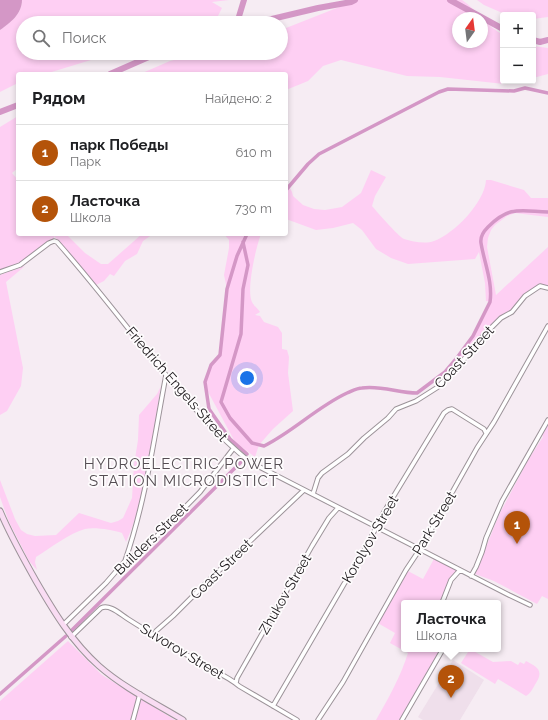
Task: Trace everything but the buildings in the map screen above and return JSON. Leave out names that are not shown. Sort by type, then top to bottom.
[{"type":"street","name":"Friedrich Engels Street","points":[[0,272],[20,266],[49,243],[54,241],[57,242],[166,375],[210,426],[233,449],[254,464],[530,605]]},
{"type":"street","name":"Coast Street","points":[[312,494],[318,478],[322,473],[348,454],[396,409],[416,401],[438,387],[484,335],[501,318],[512,312],[529,293],[540,286],[548,288]]},
{"type":"street","name":"Park Street","points":[[318,720],[342,682],[419,549],[430,533],[548,326]]},
{"type":"street","points":[[125,561],[146,489],[166,375]]},
{"type":"street","name":"Korolyov Street","points":[[274,706],[344,584],[359,561],[384,512],[445,411],[452,409],[484,429]]},
{"type":"street","points":[[471,576],[502,501],[548,420]]},
{"type":"street","points":[[486,433],[484,429],[490,428]]},
{"type":"street","name":"Builders Street","points":[[63,625],[106,583],[125,561],[144,549],[200,492],[233,449]]},
{"type":"street","name":"Coast Street","points":[[155,633],[304,490]]},
{"type":"street","name":"Zhukov Street","points":[[236,683],[237,678],[306,557],[329,518],[338,508]]},
{"type":"street","points":[[0,511],[16,544],[63,625],[80,648],[103,670],[183,720]]},
{"type":"street","points":[[443,600],[451,580],[460,570]]},
{"type":"street","name":"Suvorov Street","points":[[71,637],[93,615],[104,607],[113,609],[297,720]]},
{"type":"street","points":[[402,720],[441,652]]},
{"type":"street","points":[[133,720],[140,694]]},
{"type":"shaded area","points":[[0,0],[22,0],[18,14],[0,30]]},
{"type":"shaded area","points":[[22,0],[229,0],[212,2],[222,8],[218,16],[16,16]]},
{"type":"shaded area","points":[[357,0],[462,0],[476,12],[452,12],[452,48],[488,48],[488,23],[500,33],[500,84],[440,77],[407,76],[341,60],[323,66],[308,81],[288,89],[288,72],[145,72],[174,60],[288,60],[288,27]]},
{"type":"shaded area","points":[[477,0],[548,0],[548,17],[536,19],[536,12],[500,12],[484,5]]},
{"type":"shaded area","points":[[16,16],[16,60],[91,60],[52,72],[16,72],[16,84],[0,92],[0,30]]},
{"type":"shaded area","points":[[536,46],[548,48],[548,74],[536,77]]},
{"type":"shaded area","points":[[16,117],[16,170],[12,173],[16,178],[16,236],[54,236],[54,241],[20,265],[0,272],[0,127]]},
{"type":"shaded area","points":[[371,170],[386,177],[375,196],[372,206],[401,237],[415,242],[434,241],[450,232],[474,207],[484,189],[486,180],[491,180],[524,190],[531,198],[548,198],[548,217],[515,213],[507,216],[491,230],[487,247],[496,295],[548,247],[548,288],[543,286],[532,290],[515,309],[504,316],[455,368],[451,366],[473,336],[490,302],[486,301],[485,283],[479,252],[475,259],[408,264],[391,258],[376,249],[362,230],[353,223],[316,230],[288,220],[288,184],[293,196],[303,205],[314,209],[325,210],[342,207],[361,193]]},
{"type":"shaded area","points":[[54,236],[68,236],[85,253],[101,264],[108,264],[140,236],[150,236],[143,241],[137,254],[125,261],[114,276],[110,274],[104,281],[96,285]]},
{"type":"shaded area","points":[[226,236],[260,236],[252,268],[250,296],[252,302],[260,312],[255,315],[260,316],[264,322],[278,327],[282,333],[282,349],[287,350],[289,357],[288,373],[293,411],[273,429],[259,445],[255,457],[235,442],[206,388],[205,382],[211,365],[220,354],[227,289],[224,275],[229,240]]},
{"type":"shaded area","points":[[25,266],[6,282],[23,368],[21,386],[7,411],[0,415],[0,275]]},
{"type":"shaded area","points":[[161,386],[144,485],[126,542],[122,533],[104,529],[85,529],[67,537],[36,557],[35,562],[37,570],[29,561],[9,522],[0,497],[0,480],[15,519],[21,530],[27,534],[35,536],[56,535],[79,513],[111,523],[118,521],[123,518],[132,498],[139,415],[157,394]]},
{"type":"shaded area","points":[[548,420],[548,599],[542,596],[537,604],[494,581],[475,574],[499,515],[528,460],[543,437],[541,433]]},
{"type":"shaded area","points":[[435,557],[460,570],[451,580],[443,600],[401,600],[401,649],[390,643],[395,633],[376,622],[406,570],[423,579]]},
{"type":"shaded area","points":[[68,641],[102,675],[175,720],[0,720],[0,701]]},
{"type":"shaded area","points":[[406,652],[441,652],[402,720],[376,720],[390,696],[408,653]]},
{"type":"shaded area","points":[[468,652],[475,652],[493,662],[511,661],[518,665],[520,662],[524,664],[526,661],[538,669],[539,675],[532,690],[526,696],[498,679],[495,684],[461,663]]},
{"type":"shaded area","points":[[453,660],[484,680],[460,720],[423,720],[418,717]]},
{"type":"waterway","points":[[239,16],[244,0]]},
{"type":"waterway","points":[[284,16],[355,0]]},
{"type":"waterway","points":[[450,0],[500,27]]},
{"type":"waterway","points":[[536,41],[540,42],[548,40]]},
{"type":"waterway","points":[[115,72],[142,60]]},
{"type":"waterway","points":[[288,188],[308,164],[319,154],[439,92],[448,89],[514,91],[525,88],[548,93]]},
{"type":"waterway","points":[[0,112],[16,106]]},
{"type":"waterway","points":[[243,242],[248,265],[243,289],[241,334],[221,402],[230,418],[252,443],[264,446],[326,405],[354,390],[369,387],[417,393],[445,372],[473,336],[490,302],[491,295],[489,280],[481,243],[484,232],[496,220],[510,212],[548,212]]},
{"type":"waterway","points":[[246,236],[237,256],[227,289],[220,355],[211,365],[205,382],[209,409],[230,439],[247,454]]},
{"type":"waterway","points":[[71,631],[241,462]]},
{"type":"waterway","points":[[0,694],[66,636]]},
{"type":"place","name":"парк Победы","points":[[517,544]]},
{"type":"place","name":"Ласточка","points":[[451,698]]},
{"type":"district","name":"HYDROELECTRIC POWER STATION MICRODISTICT","points":[[184,472]]}]
